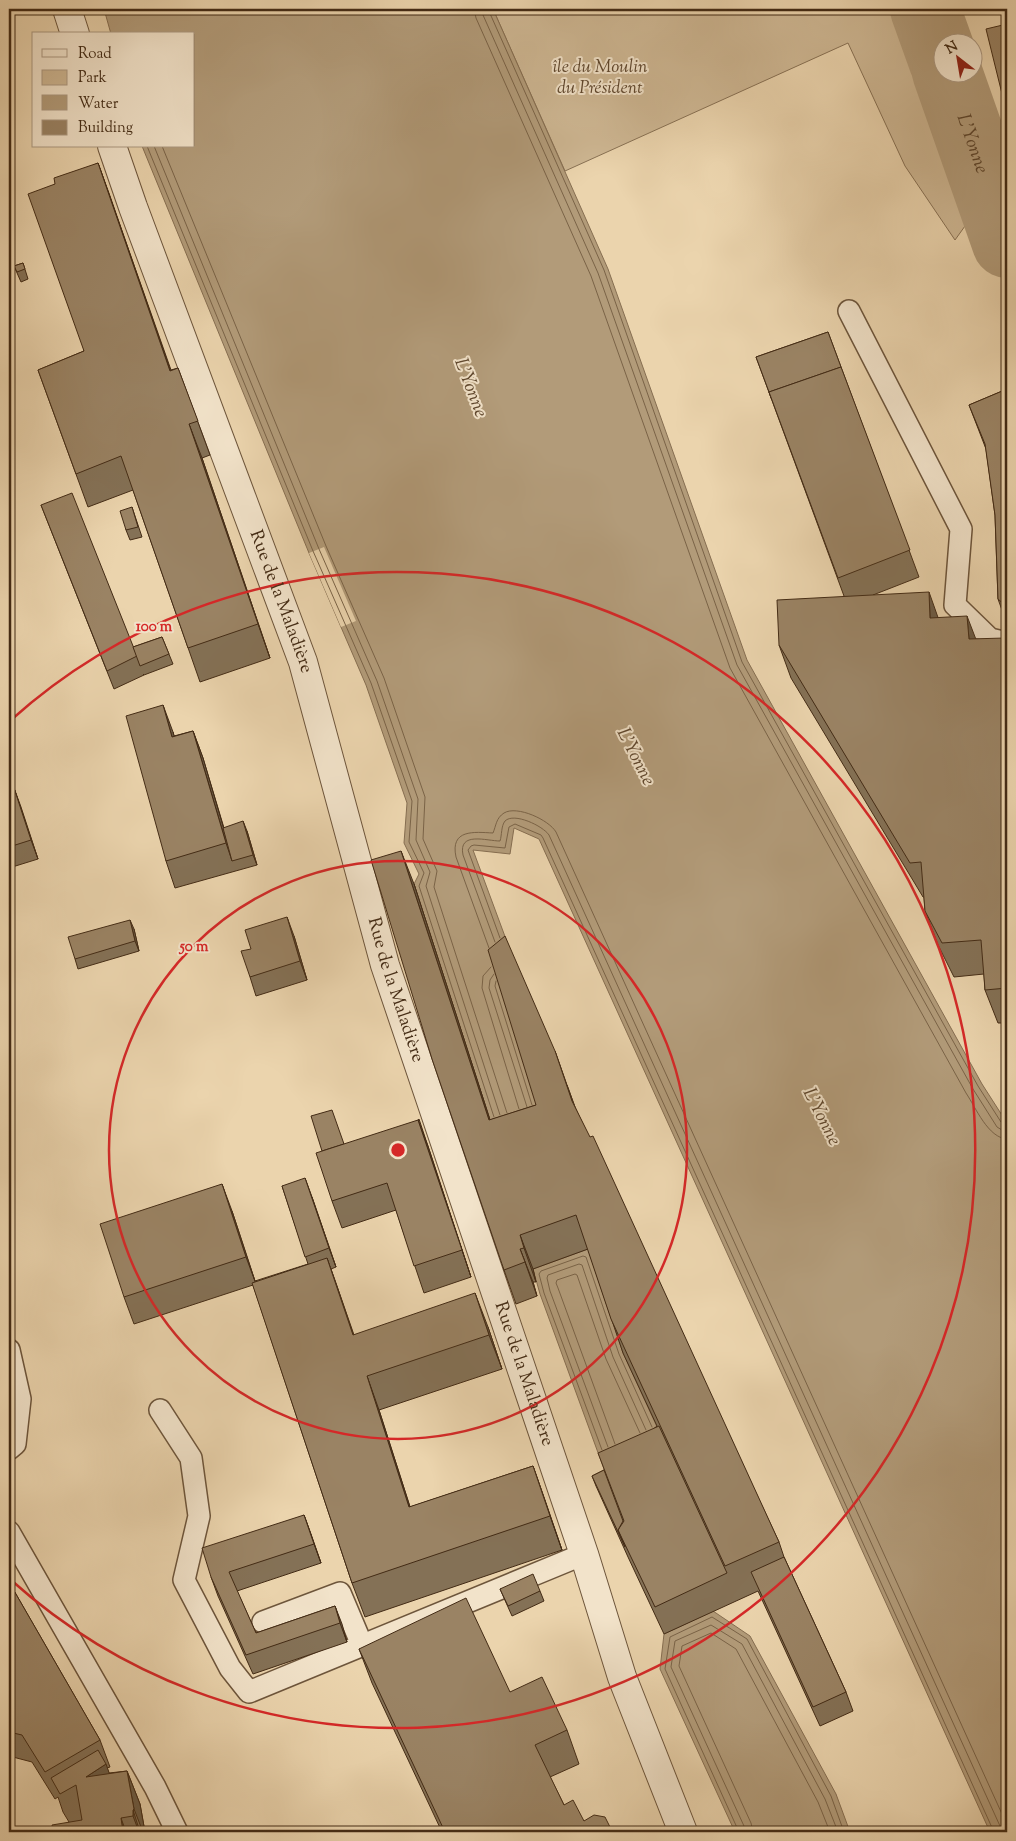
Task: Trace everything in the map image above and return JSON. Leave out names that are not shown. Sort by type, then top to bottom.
[{"type":"street","points":[[67,9],[74,32]]},
{"type":"street","name":"Rue de la Maladière","points":[[113,148],[132,207],[298,648],[385,964],[584,1554],[622,1676],[682,1832]]},
{"type":"lane","points":[[849,311],[961,529],[955,605],[990,639],[1007,643]]},
{"type":"lane","points":[[9,1350],[20,1399],[15,1444],[9,1449]]},
{"type":"lane","points":[[160,1410],[192,1458],[199,1516],[184,1580],[230,1668],[249,1692],[584,1554]]},
{"type":"lane","points":[[9,1532],[155,1787],[177,1832]]},
{"type":"lane","points":[[263,1622],[340,1593],[362,1645]]},
{"type":"green space","name":"île du Moulin du Président","points":[[493,9],[913,9],[934,63],[934,82],[941,82],[948,99],[980,205],[955,240],[905,166],[848,43],[565,171]]},
{"type":"water","points":[[104,9],[493,9],[608,269],[747,660],[982,1084],[1007,1123],[1007,1832],[990,1832],[539,839],[514,828],[510,854],[473,850],[517,969],[548,1139],[501,1154],[414,884],[419,874],[404,843],[407,803],[366,685],[309,553],[143,148],[195,148],[195,32],[110,32]]},
{"type":"water","points":[[588,1249],[623,1353],[669,1453],[608,1480],[540,1294],[533,1269]]},
{"type":"water","points":[[713,1611],[750,1636],[836,1794],[850,1832],[735,1832],[660,1669],[664,1634]]},
{"type":"pier","points":[[324,547],[356,621],[341,627],[309,553]]},
{"type":"building","points":[[1007,24],[1007,114],[986,29]]},
{"type":"building","points":[[98,163],[170,371],[178,368],[198,421],[189,424],[258,624],[188,648],[121,456],[76,474],[38,370],[84,351],[28,194],[55,184],[54,178]]},
{"type":"building","points":[[23,263],[25,269],[17,272],[14,266]]},
{"type":"building","points":[[828,332],[841,367],[769,392],[756,357]]},
{"type":"building","points":[[841,367],[910,550],[838,578],[769,392]]},
{"type":"building","points":[[1007,389],[1007,607],[998,599],[995,515],[985,444],[969,405]]},
{"type":"building","points":[[72,493],[137,656],[107,671],[41,505]]},
{"type":"building","points":[[132,507],[138,527],[126,530],[120,511]]},
{"type":"building","points":[[929,592],[930,618],[967,616],[969,639],[1005,638],[1007,661],[1007,988],[985,990],[981,940],[942,943],[925,911],[921,862],[910,863],[779,645],[777,600]]},
{"type":"building","points":[[162,637],[169,654],[140,666],[133,647]]},
{"type":"building","points":[[163,705],[172,737],[193,731],[226,843],[166,861],[126,716]]},
{"type":"building","points":[[14,788],[31,840],[9,847],[9,789]]},
{"type":"building","points":[[243,821],[253,855],[232,861],[223,828]]},
{"type":"building","points":[[401,851],[489,1120],[536,1105],[488,950],[505,936],[555,1051],[572,1101],[590,1137],[593,1136],[779,1542],[725,1566],[611,1319],[576,1215],[520,1235],[524,1248],[520,1249],[525,1262],[504,1270],[432,1059],[371,860]]},
{"type":"building","points":[[287,917],[300,961],[250,977],[241,951],[251,949],[245,930]]},
{"type":"building","points":[[130,920],[135,941],[75,959],[68,937]]},
{"type":"building","points":[[332,1110],[344,1144],[322,1151],[311,1116]]},
{"type":"building","points":[[418,1120],[462,1250],[414,1266],[387,1183],[332,1201],[316,1153]]},
{"type":"building","points":[[305,1178],[329,1248],[305,1257],[282,1186]]},
{"type":"building","points":[[222,1184],[246,1257],[124,1297],[100,1224]]},
{"type":"building","points":[[327,1258],[353,1335],[475,1293],[489,1335],[367,1376],[409,1507],[533,1466],[550,1516],[352,1583],[252,1283]]},
{"type":"building","points":[[659,1426],[727,1573],[655,1607],[618,1530],[624,1521],[598,1453]]},
{"type":"building","points":[[604,1470],[623,1521],[618,1530],[625,1547],[592,1476]]},
{"type":"building","points":[[304,1515],[314,1544],[229,1572],[256,1633],[335,1606],[340,1623],[246,1655],[211,1577],[202,1548]]},
{"type":"building","points":[[784,1557],[846,1692],[813,1707],[751,1572]]},
{"type":"building","points":[[533,1574],[540,1591],[508,1606],[500,1589]]},
{"type":"building","points":[[9,1582],[100,1740],[45,1772],[22,1735],[9,1732]]},
{"type":"building","points":[[466,1598],[510,1692],[542,1677],[567,1730],[535,1745],[564,1805],[573,1800],[584,1821],[594,1815],[605,1817],[610,1827],[606,1832],[445,1832],[359,1649]]},
{"type":"building","points":[[98,1750],[106,1764],[86,1777],[127,1771],[134,1809],[133,1816],[121,1818],[123,1832],[53,1832],[52,1825],[82,1820],[76,1785],[60,1794],[51,1778]]},
{"type":"waterway","name":"L'Yonne","points":[[925,9],[934,34]]},
{"type":"waterway","name":"L'Yonne","points":[[951,82],[1007,243]]}]
